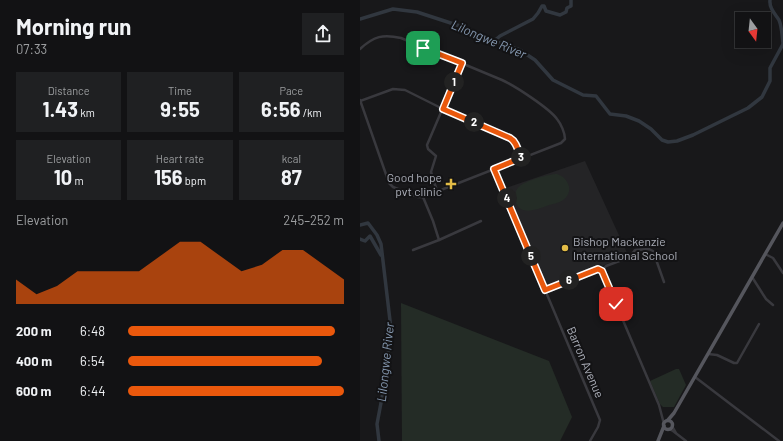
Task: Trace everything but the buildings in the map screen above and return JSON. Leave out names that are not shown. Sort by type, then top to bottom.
[{"type":"main road","points":[[658,441],[664,425],[674,413],[783,223]]},
{"type":"main road","points":[[661,436],[672,424],[674,413]]},
{"type":"main road","points":[[668,420],[670,420],[672,424]]},
{"type":"main road","points":[[664,425],[666,429],[669,429]]},
{"type":"street","points":[[360,49],[380,36],[388,36],[401,38],[462,63],[512,85],[558,120],[565,135],[564,141],[494,169],[422,197],[418,197],[393,187],[389,183],[360,100],[394,89],[405,90],[443,109],[510,138],[514,141],[521,158]]},
{"type":"street","points":[[437,191],[431,172],[436,156],[428,149],[427,145],[462,63]]},
{"type":"street","name":"Barron Avenue","points":[[494,169],[600,420],[600,425],[590,441]]},
{"type":"street","points":[[422,197],[433,221],[439,240]]},
{"type":"street","points":[[413,250],[481,221]]},
{"type":"street","points":[[602,271],[606,266],[630,257],[635,250],[649,249],[653,251],[664,282]]},
{"type":"street","points":[[765,254],[773,258],[783,273]]},
{"type":"street","points":[[545,290],[596,269],[602,271],[663,415],[664,425]]},
{"type":"street","points":[[752,276],[756,280],[766,300],[773,305]]},
{"type":"street","points":[[708,354],[717,355],[736,363],[759,324]]},
{"type":"street","points":[[694,377],[779,441]]},
{"type":"street","points":[[663,415],[668,420]]},
{"type":"street","points":[[672,424],[676,433]]},
{"type":"street","points":[[669,429],[686,441]]},
{"type":"shaded area","name":"Bishop Mackenzie International School","points":[[585,161],[628,255],[602,266],[601,264],[547,286],[506,188]]},
{"type":"shaded area","points":[[557,174],[564,178],[569,185],[569,193],[567,197],[558,203],[533,210],[523,210],[519,207],[516,203],[515,196],[518,188],[531,180]]},
{"type":"shaded area","points":[[401,303],[549,361],[572,417],[560,441],[402,441]]},
{"type":"shaded area","points":[[679,369],[686,385],[674,407],[663,407],[660,404],[650,381]]},
{"type":"waterway","points":[[494,41],[500,36],[533,19],[542,6],[544,6],[546,11],[560,15],[566,12],[567,8],[571,6],[571,0]]},
{"type":"waterway","name":"Lilongwe River","points":[[770,0],[771,8],[780,23],[783,43]]},
{"type":"waterway","name":"Lilongwe River","points":[[360,19],[393,9],[417,12],[466,28],[494,41],[520,50],[535,60],[553,80],[583,95],[596,96],[610,114],[626,116],[639,121],[651,129],[662,140],[668,142],[677,141],[693,135],[748,108],[762,97],[770,81],[770,68],[783,44]]},
{"type":"waterway","name":"Lilongwe River","points":[[360,225],[368,223],[377,235],[381,244],[391,329],[384,387],[377,424],[379,441]]},
{"type":"waterway","points":[[360,239],[365,241],[370,236],[381,255]]},
{"type":"place","name":"Good hope pvt clinic","points":[[451,184]]},
{"type":"place","name":"Bishop Mackenzie International School","points":[[565,248]]},
{"type":"route","points":[[423,48],[462,63],[443,109],[514,141],[521,158],[494,169],[545,290],[599,269],[602,271],[616,304]]}]
